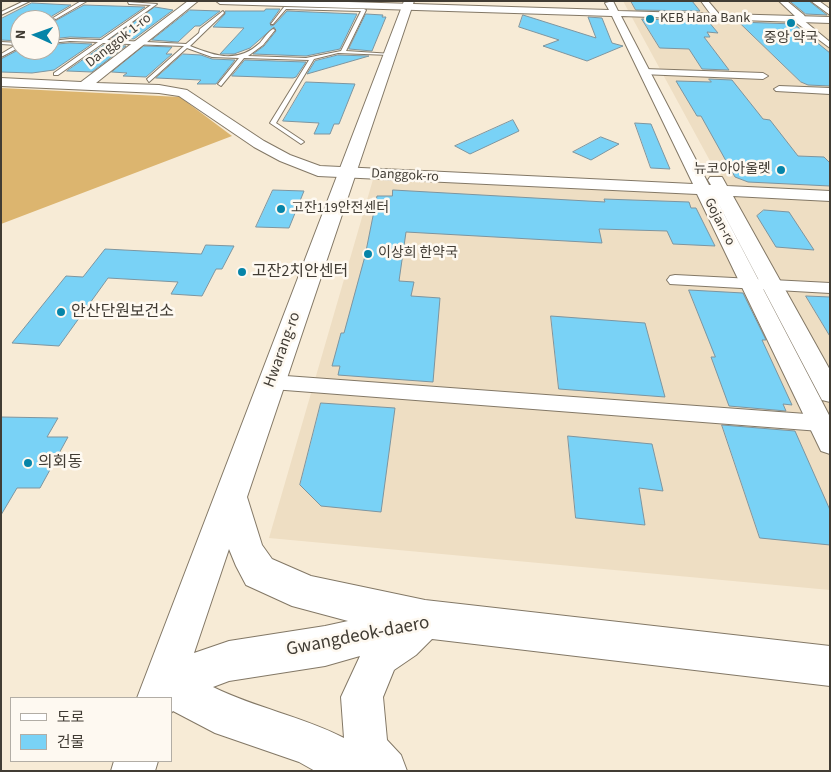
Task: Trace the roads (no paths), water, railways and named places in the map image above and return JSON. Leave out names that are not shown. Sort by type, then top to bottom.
[{"type":"main road","name":"Hwarang-ro","points":[[161,691],[408,4]]},
{"type":"main road","points":[[230,496],[248,554],[259,572],[292,588],[312,594],[426,619]]},
{"type":"main road","points":[[385,771],[366,750],[362,697],[380,656],[402,641],[426,619]]},
{"type":"main road","name":"Gwangdeok-daero","points":[[161,691],[229,661],[325,646],[426,619],[830,666]]},
{"type":"main road","points":[[785,661],[819,671],[830,678]]},
{"type":"main road","points":[[161,691],[230,718],[308,742],[360,771]]},
{"type":"street","name":"Danggok 1-ro","points":[[86,85],[194,1]]},
{"type":"street","points":[[220,1],[408,4]]},
{"type":"street","points":[[296,1],[618,9],[799,18]]},
{"type":"street","points":[[704,1],[715,14]]},
{"type":"street","points":[[782,1],[828,43]]},
{"type":"street","points":[[814,1],[830,13]]},
{"type":"street","points":[[618,9],[830,19]]},
{"type":"street","name":"Gojan-ro","points":[[618,9],[651,72],[703,190],[825,433]]},
{"type":"street","points":[[651,72],[763,76]]},
{"type":"street","name":"Gojan-ro","points":[[651,72],[690,132]]},
{"type":"street","name":"Danggok-ro","points":[[1,82],[159,88],[183,93],[259,144],[285,158],[318,171],[347,174],[830,196]]},
{"type":"street","points":[[779,89],[830,91]]},
{"type":"street","name":"Gojan-ro","points":[[709,166],[830,393]]},
{"type":"street","points":[[676,280],[830,288]]},
{"type":"street","points":[[272,382],[825,433]]},
{"type":"lane","points":[[1,14],[28,1]]},
{"type":"lane","points":[[60,15],[85,1],[83,1]]},
{"type":"lane","points":[[56,74],[155,4],[129,3]]},
{"type":"lane","points":[[272,23],[285,8],[364,10],[343,52]]},
{"type":"lane","points":[[149,80],[223,12]]},
{"type":"lane","points":[[221,84],[243,57],[261,44],[273,30]]},
{"type":"lane","points":[[60,41],[182,44],[212,56],[312,58],[343,52],[390,54]]},
{"type":"lane","points":[[301,142],[273,123],[312,58]]},
{"type":"place","name":"KEB Hana Bank","points":[[650,19]]},
{"type":"place","name":"중앙 약국","points":[[791,23]]},
{"type":"place","name":"뉴코아아울렛","points":[[781,170]]},
{"type":"place","name":"고잔119안전센터","points":[[281,209]]},
{"type":"place","name":"이상희 한약국","points":[[368,254]]},
{"type":"place","name":"고잔2치안센터","points":[[242,272]]},
{"type":"place","name":"안산단원보건소","points":[[61,312]]},
{"type":"place","name":"의회동","points":[[28,463]]}]
